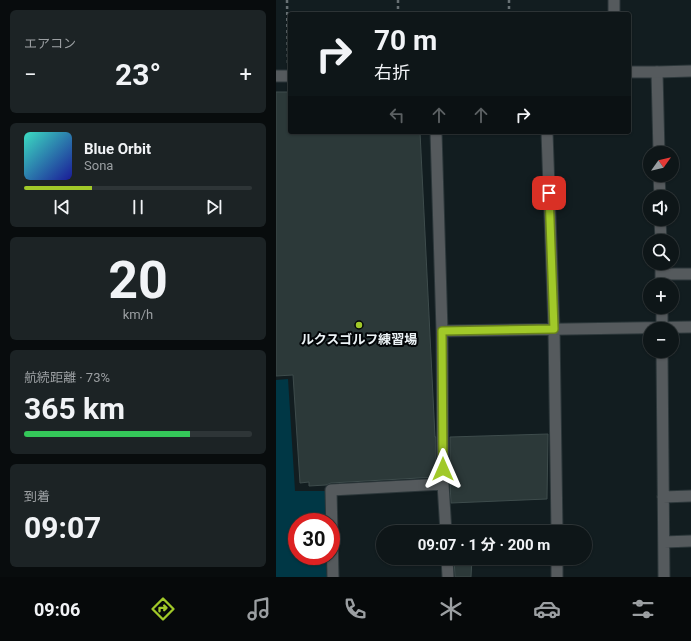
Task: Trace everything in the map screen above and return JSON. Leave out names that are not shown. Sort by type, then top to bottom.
[{"type":"street","points":[[614,0],[614,12]]},
{"type":"street","points":[[631,72],[691,71]]},
{"type":"street","points":[[657,72],[659,146]]},
{"type":"street","points":[[276,76],[288,76]]},
{"type":"street","points":[[436,134],[442,331],[443,484],[446,525]]},
{"type":"street","points":[[547,134],[554,329],[557,525]]},
{"type":"street","points":[[661,274],[691,274]]},
{"type":"street","points":[[679,327],[691,327]]},
{"type":"street","points":[[442,331],[643,328]]},
{"type":"street","points":[[662,358],[664,577]]},
{"type":"street","points":[[334,577],[331,490],[443,484]]},
{"type":"street","points":[[663,497],[691,496]]},
{"type":"street","points":[[664,542],[691,542]]},
{"type":"street","points":[[447,565],[448,577]]},
{"type":"street","points":[[557,565],[557,577]]},
{"type":"path","points":[[287,0],[288,38]]},
{"type":"path","points":[[398,0],[398,12]]},
{"type":"path","points":[[509,0],[509,12]]},
{"type":"shaded area","points":[[288,379],[295,491],[325,491],[326,513],[288,513],[288,565],[326,565],[327,577],[276,577],[276,380]]},
{"type":"building","name":"ルクスゴルフ練習場","points":[[276,92],[288,92],[288,134],[420,134],[436,437],[436,477],[331,483],[326,485],[309,486],[309,482],[300,483],[293,375],[276,376]]},
{"type":"building","points":[[548,434],[547,499],[451,503],[450,437]]},
{"type":"building","points":[[454,565],[472,565],[471,577],[455,577]]},
{"type":"place","name":"ルクスゴルフ練習場","points":[[359,325]]},
{"type":"route","points":[[443,469],[442,331],[554,329],[549,193]]}]
